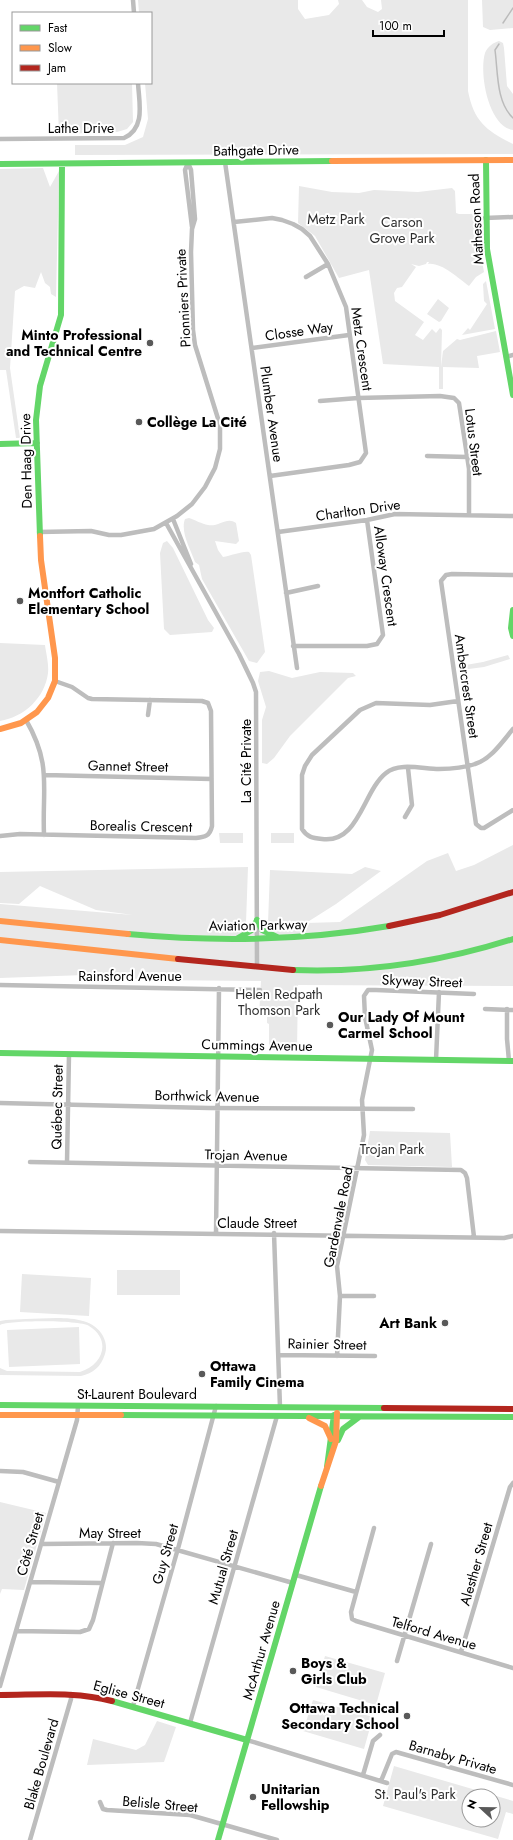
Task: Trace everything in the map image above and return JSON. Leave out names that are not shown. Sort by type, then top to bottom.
[{"type":"main road","name":"Matheson Road","points":[[486,160],[485,218],[487,249],[513,395]]},
{"type":"main road","name":"Bathgate Drive","points":[[0,164],[513,160]]},
{"type":"main road","name":"Den Haag Drive","points":[[0,729],[26,720],[37,712],[45,703],[56,681],[55,658],[42,566],[39,532],[36,420],[39,392],[61,315],[62,164]]},
{"type":"main road","points":[[0,444],[37,443]]},
{"type":"main road","points":[[513,610],[513,636]]},
{"type":"main road","name":"Aviation Parkway","points":[[0,921],[185,938],[233,940],[283,938],[343,933],[391,925],[453,911],[513,892]]},
{"type":"main road","points":[[257,920],[260,928],[264,932],[283,938]]},
{"type":"main road","points":[[233,940],[249,932],[257,920]]},
{"type":"main road","points":[[0,940],[257,967],[327,970],[382,967],[453,955],[513,939]]},
{"type":"main road","name":"Cummings Avenue","points":[[0,1053],[511,1061]]},
{"type":"main road","name":"St-Laurent Boulevard","points":[[0,1405],[513,1409]]},
{"type":"main road","name":"McArthur Avenue","points":[[218,1840],[327,1467],[335,1448],[336,1407]]},
{"type":"main road","name":"St-Laurent Boulevard","points":[[0,1415],[513,1417]]},
{"type":"main road","points":[[305,1416],[325,1426],[332,1440]]},
{"type":"main road","name":"McArthur Avenue","points":[[327,1467],[327,1460],[336,1416]]},
{"type":"main road","points":[[335,1448],[341,1431],[348,1423],[358,1417]]},
{"type":"main road","name":"Eglise Street","points":[[0,1695],[71,1694],[94,1696],[248,1740]]},
{"type":"street","points":[[133,0],[134,12]]},
{"type":"street","name":"Lathe Drive","points":[[0,139],[124,138],[134,132],[139,122],[138,84]]},
{"type":"street","name":"Plumber Avenue","points":[[225,162],[297,668]]},
{"type":"street","name":"Pionniers Private","points":[[39,532],[91,531],[109,535],[125,535],[144,532],[173,519],[192,504],[205,487],[216,464],[221,444],[220,422],[196,351],[193,337],[191,252],[195,205],[188,163]]},
{"type":"street","points":[[485,218],[513,217]]},
{"type":"street","name":"Metz Crescent","points":[[234,222],[272,218],[293,224],[302,229],[310,236],[328,264],[346,307],[366,453],[360,462],[349,465],[270,476]]},
{"type":"street","points":[[306,277],[328,264]]},
{"type":"street","name":"Closse Way","points":[[252,348],[349,335]]},
{"type":"street","points":[[506,356],[513,355]]},
{"type":"street","name":"Lotus Street","points":[[358,398],[440,396],[454,398],[458,403],[467,457],[469,515]]},
{"type":"street","points":[[320,401],[358,398]]},
{"type":"street","points":[[427,456],[467,457]]},
{"type":"street","name":"Charlton Drive","points":[[278,532],[367,520],[395,514],[513,516]]},
{"type":"street","name":"La Cité Private","points":[[173,519],[193,570]]},
{"type":"street","name":"Alloway Crescent","points":[[293,646],[367,646],[377,644],[383,635],[367,520]]},
{"type":"street","name":"La Cité Private","points":[[166,523],[239,654],[256,692],[257,967]]},
{"type":"street","name":"Ambercrest Street","points":[[513,575],[452,574],[446,575],[442,581],[476,824],[484,828],[513,810]]},
{"type":"street","points":[[286,593],[318,586]]},
{"type":"street","name":"Borealis Crescent","points":[[0,836],[44,835],[205,837],[210,833],[212,826],[210,779],[210,706],[202,701],[88,698],[72,687],[56,681]]},
{"type":"street","points":[[148,715],[150,700]]},
{"type":"street","points":[[458,700],[430,705],[376,703],[360,710],[312,755],[305,766],[302,775],[302,829],[305,835],[312,838],[328,840],[336,839],[342,835],[351,828],[383,775],[393,769],[456,768],[476,764],[489,756],[513,729]]},
{"type":"street","points":[[26,720],[39,744],[45,775],[44,835]]},
{"type":"street","points":[[406,817],[412,805],[408,768]]},
{"type":"street","name":"Gannet Street","points":[[45,775],[210,779]]},
{"type":"street","name":"Rainsford Avenue","points":[[0,985],[219,988],[260,990]]},
{"type":"street","points":[[216,1234],[216,1108],[219,988]]},
{"type":"street","name":"Skyway Street","points":[[368,990],[474,994]]},
{"type":"street","name":"Gardenvale Road","points":[[337,1356],[340,1296],[337,1266],[359,1168],[364,1135],[362,1100],[372,1050],[363,998],[368,990]]},
{"type":"street","points":[[436,1060],[439,992]]},
{"type":"street","points":[[484,1009],[513,1010]]},
{"type":"street","points":[[507,1009],[506,1038],[511,1061]]},
{"type":"street","name":"Québec Street","points":[[67,1162],[69,1054]]},
{"type":"street","name":"Borthwick Avenue","points":[[0,1103],[216,1108],[363,1110],[413,1109]]},
{"type":"street","name":"Trojan Avenue","points":[[30,1162],[461,1170],[465,1173],[467,1178],[474,1237]]},
{"type":"street","name":"Claude Street","points":[[0,1231],[216,1234],[274,1233],[504,1238],[513,1236]]},
{"type":"street","points":[[274,1233],[280,1407]]},
{"type":"street","points":[[340,1296],[374,1296]]},
{"type":"street","name":"Rainier Street","points":[[279,1355],[375,1356]]},
{"type":"street","name":"Côté Street","points":[[0,1686],[78,1415],[78,1406]]},
{"type":"street","name":"Guy Street","points":[[133,1706],[178,1550],[216,1406]]},
{"type":"street","name":"Mutual Street","points":[[190,1723],[277,1416]]},
{"type":"street","points":[[0,1471],[23,1472],[59,1482]]},
{"type":"street","name":"Alesther Street","points":[[461,1652],[510,1487],[513,1483]]},
{"type":"street","points":[[296,1574],[356,1592],[374,1528]]},
{"type":"street","points":[[16,1631],[80,1632],[89,1629],[113,1543]]},
{"type":"street","name":"May Street","points":[[41,1544],[156,1544],[293,1584]]},
{"type":"street","points":[[397,1661],[431,1544]]},
{"type":"street","points":[[31,1582],[102,1583]]},
{"type":"street","name":"Telford Avenue","points":[[356,1592],[351,1615],[356,1621],[513,1668]]},
{"type":"street","name":"Blake Boulevard","points":[[30,1840],[71,1699],[71,1694]]},
{"type":"street","points":[[363,1775],[374,1741],[380,1735]]},
{"type":"street","points":[[248,1740],[387,1783]]},
{"type":"street","name":"Barnaby Private","points":[[381,1781],[392,1754],[396,1752],[513,1786]]},
{"type":"street","name":"Belisle Street","points":[[100,1802],[103,1808],[107,1810],[180,1814],[223,1824],[277,1840]]},
{"type":"green space","points":[[138,0],[298,0],[298,9],[305,19],[329,15],[339,4],[338,0],[362,0],[367,7],[378,12],[382,9],[381,0],[468,0],[468,91],[471,102],[478,118],[489,130],[513,144],[513,154],[75,155],[75,145],[125,145],[143,137],[148,119],[145,84],[152,84],[152,12],[139,12]]},
{"type":"green space","points":[[482,0],[513,0],[513,28],[490,30],[483,27]]},
{"type":"green space","points":[[499,41],[503,43],[504,48],[507,86],[513,94],[513,130],[504,126],[497,119],[487,98],[483,73],[485,53],[491,45]]},
{"type":"green space","points":[[57,84],[132,84],[133,122],[127,129],[117,132],[59,134]]},
{"type":"green space","points":[[43,168],[50,187],[59,171],[56,297],[51,294],[50,287],[45,283],[41,272],[35,288],[24,286],[15,291],[10,368],[20,438],[16,438],[6,370],[0,370],[0,169]]},
{"type":"green space","points":[[299,186],[332,192],[359,193],[374,190],[418,192],[452,188],[455,191],[456,213],[480,214],[480,249],[484,272],[476,277],[469,286],[449,271],[438,265],[428,264],[429,262],[419,266],[411,264],[416,267],[402,287],[397,288],[394,293],[395,301],[424,322],[415,335],[423,340],[432,329],[436,333],[440,328],[442,330],[441,367],[443,351],[457,339],[460,340],[496,331],[500,352],[477,356],[479,368],[443,367],[443,389],[439,389],[439,367],[383,364],[369,270],[339,278],[315,236],[298,223]]},
{"type":"green space","points":[[486,281],[495,329],[462,335],[468,328],[470,330],[487,304],[484,301],[483,284]]},
{"type":"green space","points":[[438,299],[449,308],[439,322],[427,314]]},
{"type":"green space","points":[[189,518],[208,525],[216,525],[226,521],[233,521],[236,523],[239,541],[236,544],[215,541],[218,550],[223,557],[246,552],[249,552],[251,555],[265,652],[257,663],[249,661],[202,579],[199,565],[195,562],[185,535],[185,519]]},
{"type":"green space","points":[[167,541],[173,548],[208,620],[214,628],[212,632],[170,635],[164,629],[160,553],[163,543]]},
{"type":"green space","points":[[0,643],[45,645],[48,673],[43,690],[32,705],[25,711],[9,719],[0,721]]},
{"type":"green space","points":[[508,655],[510,659],[484,667],[461,670],[460,666],[483,662]]},
{"type":"green space","points":[[269,671],[292,678],[320,672],[353,673],[356,676],[348,678],[290,736],[274,758],[267,764],[262,763],[262,720],[266,707],[258,681],[260,672]]},
{"type":"green space","points":[[219,833],[243,833],[243,843],[220,843]]},
{"type":"green space","points":[[271,833],[294,833],[294,843],[271,843]]},
{"type":"green space","name":"Helen Redpath Thomson Park","points":[[513,845],[513,986],[298,985],[297,1051],[269,1050],[269,1024],[267,1023],[267,1016],[259,1015],[261,981],[152,980],[85,975],[0,978],[0,904],[133,915],[96,910],[40,886],[19,904],[0,903],[0,872],[248,867],[246,923],[268,923],[270,870],[352,874],[365,867],[381,871],[336,904],[306,923],[340,922],[427,861],[448,853],[456,871],[474,865]]},
{"type":"green space","name":"Trojan Park","points":[[370,1131],[450,1133],[452,1167],[368,1165],[365,1160]]},
{"type":"green space","points":[[117,1270],[180,1270],[180,1295],[117,1295]]},
{"type":"green space","points":[[22,1274],[91,1278],[89,1316],[20,1312]]},
{"type":"green space","points":[[57,1318],[79,1320],[89,1323],[97,1328],[105,1340],[106,1347],[106,1352],[99,1366],[93,1371],[81,1376],[0,1375],[0,1368],[7,1371],[80,1372],[88,1369],[94,1364],[102,1352],[102,1345],[101,1338],[89,1326],[83,1324],[45,1321],[17,1322],[0,1325],[0,1321],[6,1320]]},
{"type":"green space","points":[[79,1327],[80,1364],[9,1367],[7,1330]]},
{"type":"green space","points":[[0,1502],[46,1513],[24,1590],[2,1589],[0,1594]]},
{"type":"green space","points":[[325,1656],[385,1673],[376,1705],[316,1687]]},
{"type":"green space","points":[[313,1700],[373,1717],[364,1749],[303,1731]]},
{"type":"green space","points":[[157,1721],[176,1727],[164,1762],[87,1765],[93,1739],[136,1750],[145,1745]]},
{"type":"green space","name":"St. Paul's Park","points":[[394,1766],[469,1788],[461,1788],[461,1828],[501,1828],[501,1797],[513,1801],[513,1814],[506,1812],[498,1839],[383,1806]]},
{"type":"waterway","points":[[503,23],[513,8]]},
{"type":"waterway","points":[[499,44],[495,50],[499,86],[503,104],[513,118]]},
{"type":"traffic: fast","points":[[486,160],[487,249],[513,395]]},
{"type":"traffic: fast","points":[[0,164],[332,161]]},
{"type":"traffic: fast","points":[[40,536],[36,420],[40,386],[61,315],[62,164]]},
{"type":"traffic: fast","points":[[0,444],[37,443]]},
{"type":"traffic: fast","points":[[513,610],[511,628],[513,636]]},
{"type":"traffic: fast","points":[[257,920],[262,930],[277,937]]},
{"type":"traffic: fast","points":[[238,938],[252,930],[257,920]]},
{"type":"traffic: fast","points":[[128,934],[161,937],[259,939],[324,935],[389,926]]},
{"type":"traffic: fast","points":[[293,970],[349,970],[377,968],[432,960],[513,939]]},
{"type":"traffic: fast","points":[[0,1053],[513,1061]]},
{"type":"traffic: fast","points":[[0,1405],[384,1408]]},
{"type":"traffic: fast","points":[[121,1415],[513,1417]]},
{"type":"traffic: fast","points":[[327,1467],[334,1415]]},
{"type":"traffic: fast","points":[[338,1440],[343,1429],[359,1417]]},
{"type":"traffic: fast","points":[[218,1840],[321,1486]]},
{"type":"traffic: fast","points":[[112,1701],[247,1740]]},
{"type":"traffic: slow","points":[[332,161],[513,160]]},
{"type":"traffic: slow","points":[[0,729],[21,723],[37,712],[48,698],[55,681],[55,658],[41,560],[40,536]]},
{"type":"traffic: slow","points":[[0,921],[128,934]]},
{"type":"traffic: slow","points":[[0,940],[178,959]]},
{"type":"traffic: slow","points":[[321,1486],[336,1441],[337,1413]]},
{"type":"traffic: slow","points":[[0,1415],[121,1415]]},
{"type":"traffic: slow","points":[[309,1418],[325,1426],[331,1439]]},
{"type":"traffic: jam","points":[[389,926],[440,915],[513,892]]},
{"type":"traffic: jam","points":[[178,959],[293,970]]},
{"type":"traffic: jam","points":[[384,1408],[513,1409]]},
{"type":"traffic: jam","points":[[0,1695],[70,1695],[112,1701]]},
{"type":"place","name":"Minto Professional and Technical Centre","points":[[150,343]]},
{"type":"place","name":"Collège La Cité","points":[[139,422]]},
{"type":"place","name":"Montfort Catholic Elementary School","points":[[20,601]]},
{"type":"place","name":"Our Lady Of Mount Carmel School","points":[[330,1025]]},
{"type":"place","name":"Art Bank","points":[[445,1323]]},
{"type":"place","name":"Ottawa Family Cinema","points":[[202,1374]]},
{"type":"place","name":"Boys & Girls Club","points":[[293,1671]]},
{"type":"place","name":"Ottawa Technical Secondary School","points":[[407,1716]]},
{"type":"place","name":"Unitarian Fellowship","points":[[253,1797]]},
{"type":"park label","name":"Metz Park","points":[[336,219]]},
{"type":"park label","name":"Carson Grove Park","points":[[402,230]]}]
